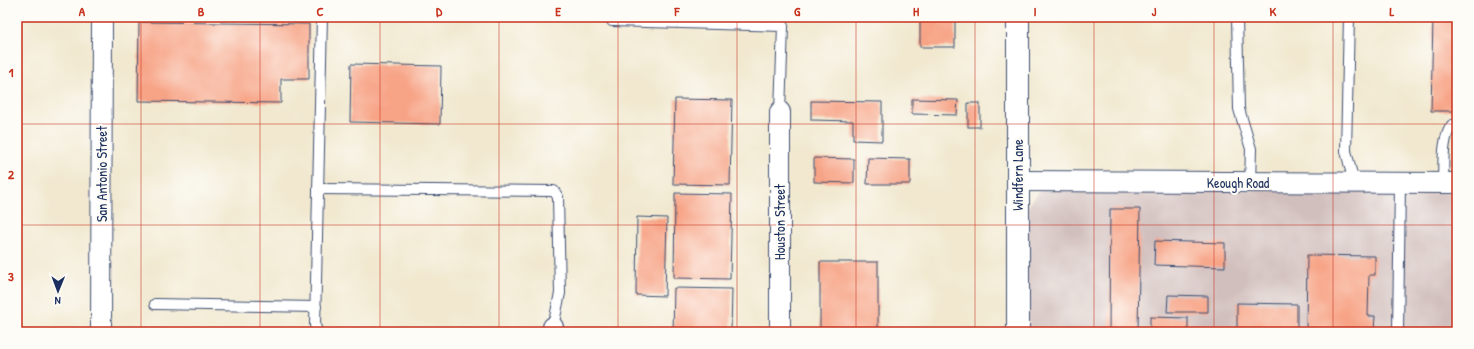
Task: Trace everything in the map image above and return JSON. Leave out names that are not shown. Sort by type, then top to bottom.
[{"type":"street","name":"San Antonio Street","points":[[101,332],[102,17]]},
{"type":"street","name":"Windfern Lane","points":[[1018,17],[1018,332]]},
{"type":"street","name":"Houston Street","points":[[780,112],[780,332]]},
{"type":"street","name":"Keough Road","points":[[1018,181],[1450,183]]},
{"type":"lane","points":[[317,332],[316,307],[322,17]]},
{"type":"lane","points":[[1237,17],[1239,110],[1251,149],[1250,183]]},
{"type":"lane","points":[[1349,17],[1346,151],[1354,183]]},
{"type":"lane","points":[[612,21],[783,26],[780,112]]},
{"type":"lane","points":[[1450,183],[1444,156],[1448,130],[1452,125],[1457,125]]},
{"type":"lane","points":[[1398,332],[1400,183]]},
{"type":"lane","points":[[318,189],[554,191],[558,197],[560,293],[553,330]]},
{"type":"lane","points":[[155,304],[316,307]]},
{"type":"shaded area","points":[[1043,187],[1457,192],[1457,332],[1026,332],[1027,207]]},
{"type":"building","points":[[920,17],[955,17],[955,47],[920,47]]},
{"type":"building","points":[[1433,17],[1457,17],[1457,111],[1431,111]]},
{"type":"building","points":[[139,22],[309,24],[309,79],[281,79],[281,103],[138,101]]},
{"type":"building","points":[[351,64],[441,66],[440,124],[350,122]]},
{"type":"building","points":[[675,99],[732,100],[730,185],[673,184]]},
{"type":"building","points":[[912,99],[958,100],[957,115],[912,114]]},
{"type":"building","points":[[811,101],[882,102],[882,141],[853,140],[853,121],[811,120]]},
{"type":"building","points":[[968,103],[980,103],[980,127],[968,127]]},
{"type":"building","points":[[814,158],[854,159],[854,183],[814,182]]},
{"type":"building","points":[[868,158],[910,159],[910,184],[867,184]]},
{"type":"building","points":[[675,193],[732,194],[730,279],[674,278]]},
{"type":"building","points":[[1110,209],[1140,209],[1138,332],[1109,332]]},
{"type":"building","points":[[637,217],[667,218],[665,296],[636,295]]},
{"type":"building","points":[[1155,241],[1225,243],[1225,267],[1154,265]]},
{"type":"building","points":[[1307,255],[1375,256],[1375,275],[1369,275],[1368,316],[1375,316],[1374,332],[1306,332]]},
{"type":"building","points":[[820,262],[878,262],[878,332],[820,332]]},
{"type":"building","points":[[674,288],[732,289],[731,332],[673,332]]},
{"type":"building","points":[[1168,295],[1208,296],[1208,312],[1167,312]]},
{"type":"building","points":[[1237,303],[1297,304],[1297,332],[1237,332]]},
{"type":"building","points":[[1150,317],[1188,318],[1188,332],[1150,332]]}]
